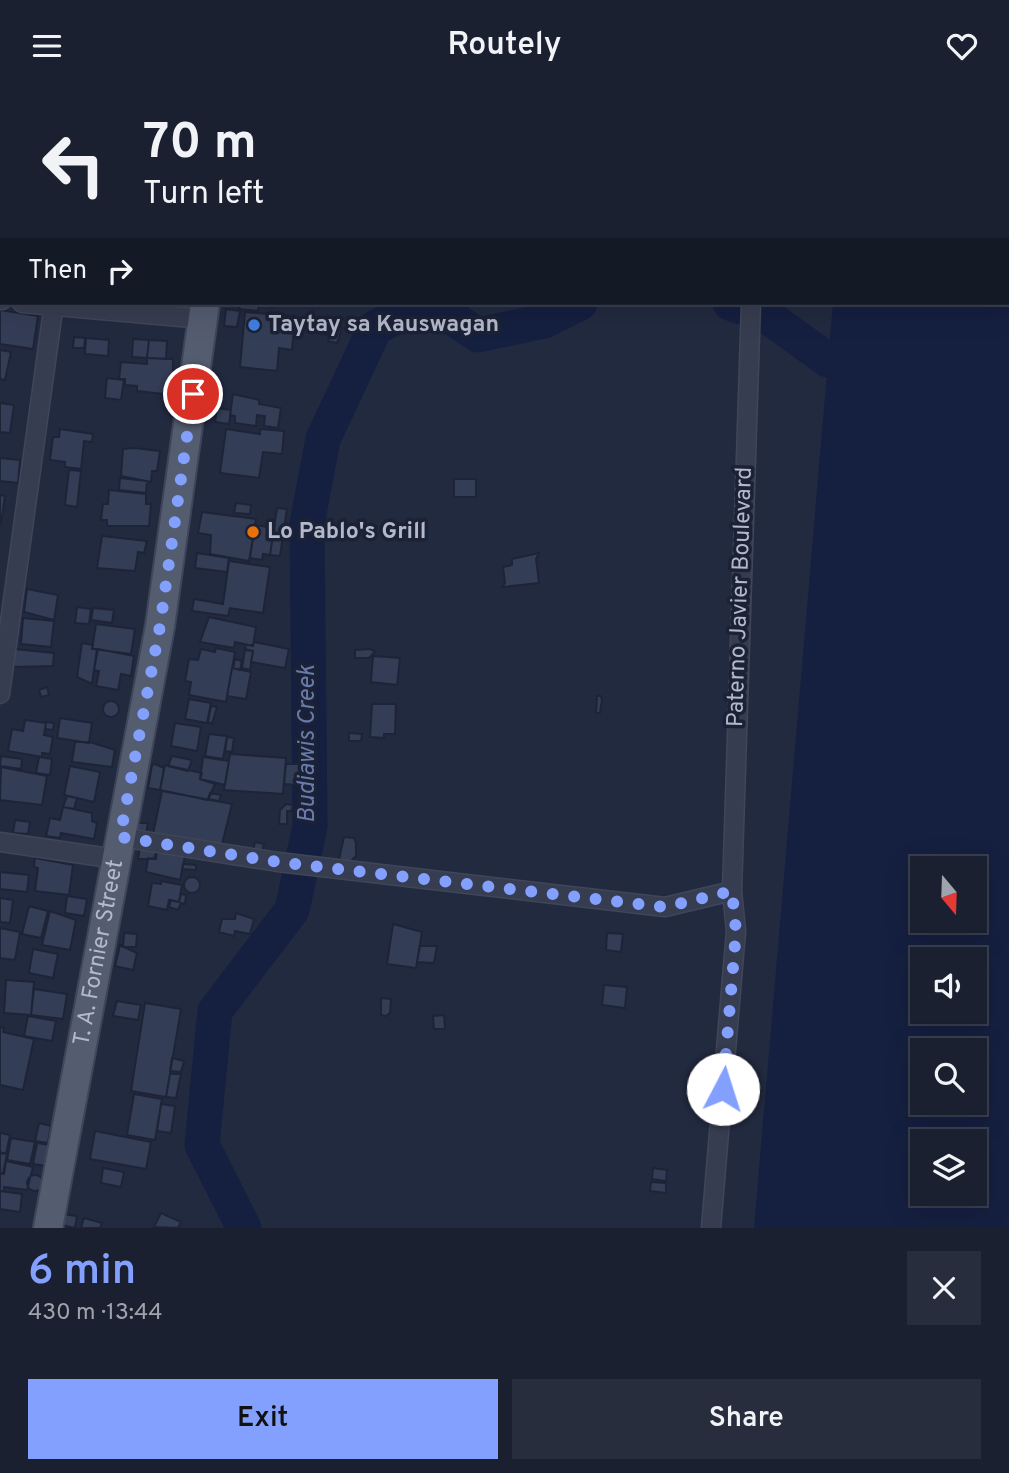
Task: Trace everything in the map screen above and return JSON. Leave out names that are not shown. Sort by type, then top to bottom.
[{"type":"main road","name":"T. A. Fornier Street","points":[[48,1228],[160,626],[204,311]]},
{"type":"street","points":[[0,694],[53,305],[204,311]]},
{"type":"street","name":"Paterno Javier Boulevard","points":[[711,1228],[736,931],[732,891],[751,305]]},
{"type":"street","points":[[0,842],[118,848],[327,866],[665,907],[732,891]]},
{"type":"water","points":[[833,305],[1009,305],[1009,1228],[754,1228]]},
{"type":"building","points":[[240,305],[259,305],[258,311],[239,309]]},
{"type":"building","points":[[226,309],[240,311],[237,327],[224,326]]},
{"type":"building","points":[[0,310],[38,316],[33,349],[0,344]]},
{"type":"building","points":[[245,312],[295,316],[292,350],[279,348],[277,371],[240,367]]},
{"type":"building","points":[[317,321],[329,324],[326,335],[314,332]]},
{"type":"building","points":[[332,325],[342,328],[337,343],[328,341]]},
{"type":"building","points":[[74,337],[85,338],[84,348],[73,348]]},
{"type":"building","points":[[86,338],[109,340],[108,356],[85,354]]},
{"type":"building","points":[[133,339],[149,340],[147,358],[132,357]]},
{"type":"building","points":[[149,340],[167,341],[166,359],[147,358]]},
{"type":"building","points":[[0,350],[11,352],[5,380],[0,379]]},
{"type":"building","points":[[147,358],[173,359],[173,395],[137,391],[137,386],[125,385],[125,379],[119,379],[121,362],[147,364]]},
{"type":"building","points":[[107,378],[124,380],[121,400],[105,398]]},
{"type":"building","points":[[233,394],[259,400],[259,404],[281,408],[278,428],[264,426],[265,416],[257,415],[256,426],[235,423],[235,416],[230,415]]},
{"type":"building","points":[[0,403],[14,405],[10,433],[0,432]]},
{"type":"building","points":[[217,408],[231,410],[229,424],[215,422]]},
{"type":"building","points":[[60,429],[93,434],[92,442],[84,441],[81,469],[65,467],[65,462],[50,460],[53,437],[59,437]]},
{"type":"building","points":[[226,429],[260,434],[260,429],[284,431],[282,454],[263,452],[259,478],[220,473]]},
{"type":"building","points":[[123,449],[160,451],[157,471],[152,471],[151,482],[121,476]]},
{"type":"building","points":[[0,458],[20,460],[18,483],[0,481]]},
{"type":"building","points":[[69,470],[81,471],[77,507],[65,505]]},
{"type":"building","points":[[120,478],[147,481],[146,493],[119,490]]},
{"type":"building","points":[[454,479],[476,479],[476,497],[454,497]]},
{"type":"building","points":[[109,490],[146,494],[146,504],[151,504],[149,526],[107,526],[107,520],[101,520],[103,504],[108,504]]},
{"type":"building","points":[[0,495],[5,496],[1,524],[0,524]]},
{"type":"building","points":[[236,503],[251,505],[250,514],[234,513]]},
{"type":"building","points":[[277,508],[287,509],[280,556],[270,555]]},
{"type":"building","points":[[202,512],[256,519],[249,561],[210,554],[211,535],[198,533]]},
{"type":"building","points":[[255,525],[274,528],[270,555],[263,554],[262,560],[250,558]]},
{"type":"building","points":[[102,536],[147,541],[144,553],[138,552],[135,571],[97,568]]},
{"type":"building","points":[[197,553],[229,558],[227,572],[195,568]]},
{"type":"building","points":[[539,553],[536,559],[539,583],[502,587],[505,583],[503,567],[512,565],[512,559]]},
{"type":"building","points":[[229,561],[270,567],[263,613],[230,608],[228,616],[192,611],[194,599],[223,604]]},
{"type":"building","points":[[27,589],[58,595],[54,620],[24,612]]},
{"type":"building","points":[[77,607],[91,609],[89,624],[75,623]]},
{"type":"building","points":[[93,608],[114,610],[112,623],[91,620]]},
{"type":"building","points":[[209,617],[256,627],[253,646],[235,642],[234,648],[200,642]]},
{"type":"building","points":[[23,618],[54,621],[51,647],[21,644]]},
{"type":"building","points":[[96,624],[135,629],[131,654],[92,649]]},
{"type":"building","points":[[254,642],[289,649],[285,668],[251,662],[253,651],[245,649],[246,645],[253,645]]},
{"type":"building","points":[[82,643],[93,645],[92,649],[97,649],[92,684],[77,677]]},
{"type":"building","points":[[216,648],[235,652],[226,702],[189,695],[191,682],[185,681],[189,659],[198,660],[201,649],[215,652]]},
{"type":"building","points":[[14,649],[54,653],[53,666],[13,667]]},
{"type":"building","points":[[98,649],[134,656],[131,676],[121,674],[118,690],[96,686],[99,671],[94,670]]},
{"type":"building","points":[[370,649],[375,652],[369,658],[355,658],[355,650]]},
{"type":"building","points":[[245,650],[253,651],[250,670],[242,668]]},
{"type":"building","points":[[373,656],[400,658],[397,685],[371,682]]},
{"type":"building","points":[[235,659],[242,661],[240,670],[233,668]]},
{"type":"building","points":[[232,668],[251,672],[246,699],[227,696]]},
{"type":"building","points":[[47,687],[49,695],[41,697],[39,690]]},
{"type":"building","points":[[597,696],[601,696],[602,700],[600,713],[596,713]]},
{"type":"building","points":[[189,699],[211,703],[207,723],[185,719]]},
{"type":"building","points":[[108,701],[114,701],[119,709],[117,715],[108,717],[103,712],[103,706]]},
{"type":"building","points":[[372,704],[396,704],[395,734],[384,734],[384,738],[370,737]]},
{"type":"building","points":[[211,706],[217,707],[212,724],[208,722]]},
{"type":"building","points":[[60,718],[92,723],[89,743],[57,738]]},
{"type":"building","points":[[25,720],[46,723],[44,735],[53,737],[50,754],[42,753],[42,757],[8,751],[12,729],[23,731]]},
{"type":"building","points":[[46,722],[54,723],[53,730],[45,729]]},
{"type":"building","points":[[175,723],[201,727],[197,751],[171,746]]},
{"type":"building","points":[[349,733],[362,734],[361,741],[349,741]]},
{"type":"building","points":[[209,734],[227,736],[223,759],[205,756]]},
{"type":"building","points":[[227,737],[234,738],[232,752],[225,751]]},
{"type":"building","points":[[75,742],[90,742],[115,750],[112,767],[72,762]]},
{"type":"building","points":[[230,754],[286,758],[283,794],[224,790]]},
{"type":"building","points":[[1,756],[22,759],[21,769],[0,766]]},
{"type":"building","points":[[172,756],[192,760],[188,771],[168,766]]},
{"type":"building","points":[[39,757],[52,759],[50,775],[36,773]]},
{"type":"building","points":[[203,757],[229,761],[225,785],[200,779]]},
{"type":"building","points":[[286,764],[301,764],[299,785],[284,784]]},
{"type":"building","points":[[152,765],[164,768],[160,790],[148,788]]},
{"type":"building","points":[[165,765],[202,773],[200,779],[215,784],[208,800],[160,790]]},
{"type":"building","points":[[70,766],[100,772],[94,802],[64,795]]},
{"type":"building","points":[[1,767],[47,776],[42,805],[0,800]]},
{"type":"building","points":[[162,791],[232,804],[221,848],[153,834]]},
{"type":"building","points":[[210,793],[221,795],[219,801],[208,799]]},
{"type":"building","points":[[67,796],[77,798],[74,809],[63,807]]},
{"type":"building","points":[[286,804],[293,805],[291,811],[287,811],[287,824],[279,824],[280,810]]},
{"type":"building","points":[[63,807],[92,813],[92,821],[97,823],[94,839],[61,833],[60,838],[46,836],[50,818],[60,820]]},
{"type":"building","points":[[15,820],[30,822],[28,834],[13,833]]},
{"type":"building","points":[[138,823],[148,823],[146,833],[135,831]]},
{"type":"building","points":[[344,837],[354,838],[356,843],[356,856],[350,862],[339,859]]},
{"type":"building","points":[[255,842],[264,844],[262,852],[253,851]]},
{"type":"building","points":[[140,847],[157,849],[154,859],[138,859]]},
{"type":"building","points":[[157,851],[185,856],[180,880],[146,872],[148,858],[156,859]]},
{"type":"building","points":[[35,858],[73,865],[69,895],[35,891],[38,868],[34,867]]},
{"type":"building","points":[[183,864],[196,865],[196,870],[182,869]]},
{"type":"building","points":[[0,872],[29,875],[27,892],[0,889]]},
{"type":"building","points":[[189,877],[195,877],[200,885],[198,891],[189,893],[184,888],[184,882]]},
{"type":"building","points":[[161,881],[182,885],[179,902],[169,900],[167,910],[148,906],[152,883],[161,884]]},
{"type":"building","points":[[181,894],[186,895],[185,904],[181,903],[178,910],[169,907],[171,900],[179,902]]},
{"type":"building","points":[[67,896],[87,899],[84,916],[65,913]]},
{"type":"building","points":[[0,898],[13,900],[10,923],[0,922]]},
{"type":"building","points":[[29,906],[48,911],[41,938],[22,934]]},
{"type":"building","points":[[50,911],[76,920],[70,950],[42,945]]},
{"type":"building","points":[[236,913],[254,919],[250,934],[235,931],[234,936],[219,932],[222,919],[235,919]]},
{"type":"building","points":[[393,924],[422,932],[416,968],[387,964]]},
{"type":"building","points":[[0,928],[20,932],[15,960],[0,958]]},
{"type":"building","points":[[124,933],[137,934],[136,947],[123,947]]},
{"type":"building","points":[[607,933],[623,934],[621,952],[606,950]]},
{"type":"building","points":[[120,945],[137,953],[133,970],[115,966]]},
{"type":"building","points":[[420,946],[437,946],[434,963],[417,962]]},
{"type":"building","points":[[33,949],[58,954],[53,978],[29,973]]},
{"type":"building","points":[[6,980],[34,982],[31,1015],[4,1013]]},
{"type":"building","points":[[604,985],[627,987],[625,1008],[602,1005]]},
{"type":"building","points":[[34,989],[67,994],[63,1019],[31,1015]]},
{"type":"building","points":[[381,998],[391,999],[390,1013],[386,1016],[381,1015]]},
{"type":"building","points":[[117,1001],[141,1005],[138,1020],[113,1016]]},
{"type":"building","points":[[145,1003],[181,1009],[166,1097],[131,1091]]},
{"type":"building","points":[[444,1015],[445,1029],[434,1029],[433,1016]]},
{"type":"building","points":[[28,1016],[56,1021],[52,1041],[24,1036]]},
{"type":"building","points":[[0,1027],[4,1028],[3,1032],[34,1039],[23,1090],[0,1085]]},
{"type":"building","points":[[172,1058],[184,1061],[181,1072],[170,1071]]},
{"type":"building","points":[[170,1074],[181,1074],[176,1098],[166,1097]]},
{"type":"building","points":[[134,1094],[162,1099],[155,1140],[127,1135]]},
{"type":"building","points":[[161,1104],[175,1106],[171,1133],[157,1131]]},
{"type":"building","points":[[39,1123],[51,1126],[48,1143],[35,1141]]},
{"type":"building","points":[[95,1131],[151,1142],[146,1169],[90,1159]]},
{"type":"building","points":[[0,1133],[10,1135],[6,1154],[0,1152]]},
{"type":"building","points":[[11,1138],[35,1142],[30,1164],[7,1160]]},
{"type":"building","points":[[37,1143],[50,1145],[46,1166],[33,1164]]},
{"type":"building","points":[[0,1153],[7,1154],[3,1173],[0,1173]]},
{"type":"building","points":[[6,1161],[33,1167],[27,1190],[4,1187],[4,1191],[0,1191],[0,1173],[4,1174]]},
{"type":"building","points":[[103,1168],[124,1172],[121,1187],[101,1183]]},
{"type":"building","points":[[653,1168],[667,1170],[666,1181],[652,1179]]},
{"type":"building","points":[[32,1175],[38,1175],[43,1183],[41,1189],[32,1191],[27,1186],[27,1180]]},
{"type":"building","points":[[651,1182],[666,1183],[666,1193],[650,1191]]},
{"type":"building","points":[[0,1191],[22,1194],[20,1212],[0,1209]]},
{"type":"building","points":[[161,1213],[181,1222],[178,1228],[154,1227]]},
{"type":"building","points":[[63,1214],[77,1216],[75,1228],[61,1225]]},
{"type":"building","points":[[84,1218],[102,1223],[100,1228],[81,1228]]},
{"type":"waterway","name":"Budiawis Creek","points":[[244,1228],[202,1145],[215,1011],[292,910],[310,826],[307,524],[323,439],[375,328],[417,305]]},
{"type":"waterway","name":"Budiawis Creek","points":[[433,305],[478,335],[544,321],[576,305]]},
{"type":"waterway","points":[[736,305],[741,307]]},
{"type":"waterway","points":[[764,314],[828,360]]},
{"type":"place","name":"Taytay sa Kauswagan","points":[[254,325]]},
{"type":"place","name":"Lo Pablo's Grill","points":[[253,532]]},
{"type":"route","points":[[193,394],[160,626],[120,837],[278,862],[665,907],[732,891],[736,931],[723,1089]]}]
